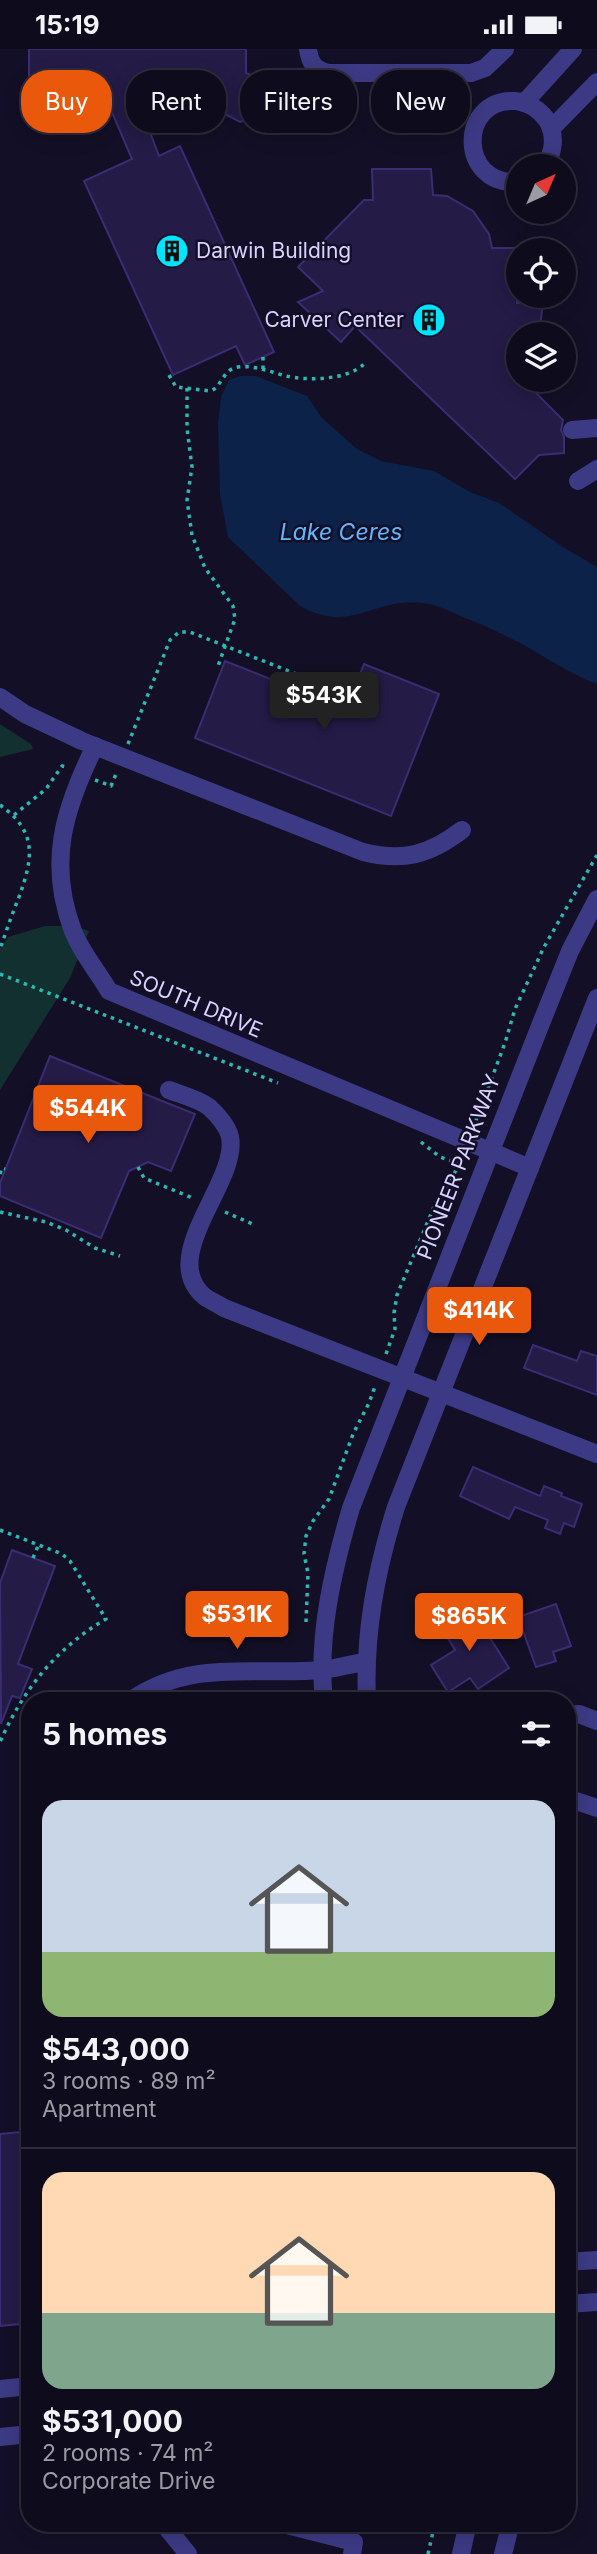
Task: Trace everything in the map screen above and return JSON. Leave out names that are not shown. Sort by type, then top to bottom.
[{"type":"street","points":[[308,49],[311,62],[317,70],[328,73],[471,72],[485,68],[505,49]]},
{"type":"street","points":[[524,103],[573,49]]},
{"type":"street","points":[[551,129],[597,82]]},
{"type":"street","points":[[506,181],[487,173],[474,154],[472,139],[476,124],[491,107],[505,102],[524,103],[541,113],[551,129],[553,143],[549,154]]},
{"type":"street","points":[[572,430],[597,428]]},
{"type":"street","points":[[578,481],[597,469]]},
{"type":"street","points":[[0,698],[25,714],[95,746],[363,852],[383,857],[413,856],[441,845],[461,830]]},
{"type":"street","name":"SOUTH DRIVE","points":[[95,746],[62,834],[59,850],[61,882],[74,933],[109,991],[339,1090],[530,1168]]},
{"type":"street","name":"PIONEER PARKWAY","points":[[324,1692],[327,1612],[341,1540],[351,1508],[570,951],[597,899]]},
{"type":"street","points":[[367,1692],[365,1662],[370,1612],[380,1559],[396,1507],[597,998]]},
{"type":"street","points":[[169,1090],[208,1106],[222,1121],[230,1137],[230,1154],[192,1243],[190,1261],[194,1282],[204,1296],[224,1308],[597,1454]]},
{"type":"street","points":[[146,1692],[166,1681],[192,1674],[323,1669],[365,1662]]},
{"type":"street","points":[[576,1714],[597,1721]]},
{"type":"street","points":[[576,1801],[597,1808]]},
{"type":"street","points":[[576,2261],[597,2260]]},
{"type":"street","points":[[576,2303],[597,2302]]},
{"type":"street","points":[[0,2389],[21,2387]]},
{"type":"street","points":[[0,2437],[21,2435]]},
{"type":"street","points":[[170,2532],[188,2554]]},
{"type":"street","points":[[315,2532],[354,2542],[352,2554]]},
{"type":"street","points":[[460,2554],[466,2532]]},
{"type":"street","points":[[503,2554],[509,2532]]},
{"type":"path","points":[[262,369],[263,357]]},
{"type":"path","points":[[169,375],[176,387],[211,391],[226,372],[235,367],[244,370],[262,369],[286,376],[312,379],[353,374],[364,364]]},
{"type":"path","points":[[187,388],[187,428],[192,458],[187,500],[189,519],[197,551],[205,568],[233,606],[235,619],[218,666]]},
{"type":"path","points":[[14,815],[46,789],[62,766],[111,786],[170,640],[179,632],[190,632],[304,677]]},
{"type":"path","points":[[0,805],[14,815],[27,834],[31,849],[28,870],[0,949]]},
{"type":"path","points":[[306,1631],[306,1536],[328,1499],[353,1434],[369,1403],[396,1328],[394,1313],[397,1295],[436,1202],[449,1186],[459,1164],[515,1009],[544,947],[597,855]]},
{"type":"path","points":[[0,974],[284,1085]]},
{"type":"path","points":[[413,1136],[439,1157],[459,1164]]},
{"type":"path","points":[[0,1174],[2,1168],[5,1169]]},
{"type":"path","points":[[0,1212],[46,1222],[66,1230],[95,1248],[120,1256]]},
{"type":"path","points":[[0,1530],[62,1554],[70,1561],[106,1619],[78,1637],[40,1673],[27,1692]]},
{"type":"path","points":[[33,1558],[38,1546]]},
{"type":"path","points":[[0,1742],[21,1702]]},
{"type":"path","points":[[428,2554],[433,2532]]},
{"type":"green space","points":[[0,724],[31,744],[33,749],[0,757]]},
{"type":"green space","points":[[45,926],[74,926],[89,931],[70,978],[0,1090],[0,949],[8,937]]},
{"type":"water","name":"Lake Ceres","points":[[241,376],[256,376],[307,396],[322,418],[357,449],[381,461],[434,471],[470,492],[499,503],[597,567],[597,684],[508,637],[433,605],[405,603],[334,617],[300,606],[228,537],[220,494],[218,424],[221,397],[229,380]]},
{"type":"building","name":"Darwin Building","points":[[29,49],[246,49],[246,70],[240,70],[240,122],[226,115],[226,70],[126,70],[126,133],[150,133],[159,156],[180,146],[274,352],[245,365],[236,346],[173,375],[84,181],[132,159],[112,112],[112,70],[29,70]]},
{"type":"building","name":"Carver Center","points":[[372,169],[431,169],[433,195],[447,196],[473,211],[489,234],[492,248],[506,248],[506,308],[542,308],[541,322],[506,322],[506,392],[535,392],[563,420],[561,430],[564,453],[539,455],[515,479],[355,326],[341,342],[298,302],[323,291],[298,267],[364,200],[373,200]]},
{"type":"building","points":[[225,661],[346,709],[364,664],[439,694],[391,816],[195,738]]},
{"type":"building","points":[[50,1056],[195,1114],[171,1171],[148,1162],[129,1171],[101,1238],[0,1196],[0,1183]]},
{"type":"building","points":[[533,1345],[577,1361],[581,1351],[597,1356],[597,1395],[524,1368]]},
{"type":"building","points":[[473,1467],[540,1496],[544,1486],[582,1504],[574,1527],[564,1523],[560,1534],[545,1528],[548,1520],[515,1507],[509,1519],[460,1496]]},
{"type":"building","points":[[12,1550],[55,1566],[18,1664],[32,1669],[20,1698],[12,1696],[1,1724],[0,1583]]},
{"type":"building","points":[[556,1604],[571,1646],[553,1652],[556,1661],[536,1667],[518,1617]]},
{"type":"building","points":[[470,1606],[509,1668],[478,1689],[470,1678],[448,1692],[431,1665],[455,1650],[440,1625]]},
{"type":"building","points":[[21,2132],[21,2324],[0,2326],[0,2134]]},
{"type":"place","name":"Darwin Building","points":[[172,251]]},
{"type":"place","name":"Carver Center","points":[[429,320]]}]
